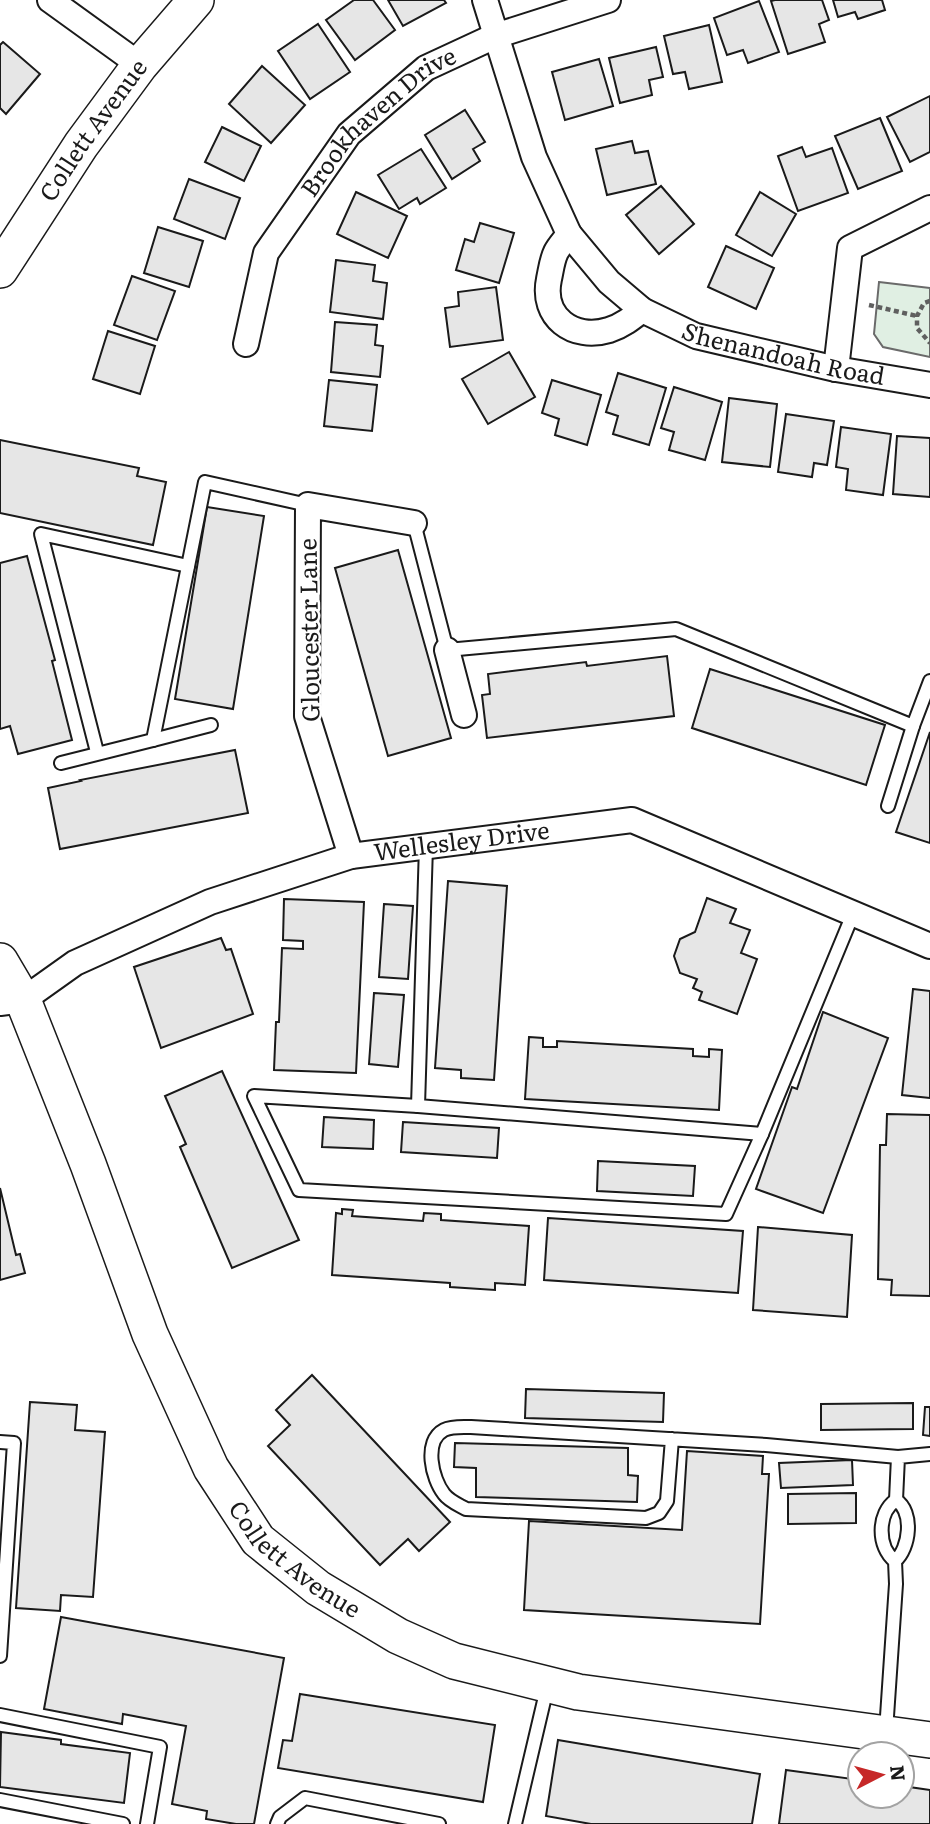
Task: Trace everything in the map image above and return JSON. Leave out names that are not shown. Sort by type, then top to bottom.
[{"type":"street","points":[[50,0],[140,65]]},
{"type":"street","name":"Collett Avenue","points":[[0,270],[81,145],[140,65],[196,0]]},
{"type":"street","name":"Shenandoah Road","points":[[485,0],[534,157],[569,234],[609,282],[642,310],[696,336],[835,369],[930,385]]},
{"type":"street","name":"Brookhaven Drive","points":[[246,344],[266,253],[349,134],[426,68],[495,36],[608,0]]},
{"type":"street","points":[[835,369],[850,248],[930,208]]},
{"type":"street","points":[[569,234],[556,253],[547,286],[549,305],[558,319],[578,332],[599,332],[617,327],[642,310]]},
{"type":"street","name":"Gloucester Lane","points":[[351,856],[307,716],[308,505],[414,523]]},
{"type":"street","points":[[447,650],[464,715]]},
{"type":"street","name":"Wellesley Drive","points":[[11,1001],[75,962],[210,902],[351,856],[632,820],[930,946]]},
{"type":"street","name":"Collett Avenue","points":[[0,961],[11,1001],[88,1164],[150,1334],[211,1468],[258,1539],[318,1588],[398,1636],[454,1661],[578,1692],[930,1740]]},
{"type":"lane","points":[[153,740],[205,482],[308,505]]},
{"type":"lane","points":[[414,523],[447,650],[676,629],[913,726]]},
{"type":"lane","points":[[97,752],[41,534],[188,566]]},
{"type":"lane","points":[[888,806],[930,681]]},
{"type":"lane","points":[[61,762],[211,725]]},
{"type":"lane","points":[[418,1106],[426,846]]},
{"type":"lane","points":[[762,1133],[254,1096],[299,1190],[726,1214],[762,1133],[853,914]]},
{"type":"lane","points":[[672,1439],[667,1501],[659,1513],[646,1518],[466,1510],[445,1496],[434,1477],[434,1443],[443,1430],[454,1427],[672,1439],[898,1457],[930,1454]]},
{"type":"lane","points":[[0,1442],[14,1443],[0,1656]]},
{"type":"lane","points":[[897,1500],[898,1457]]},
{"type":"lane","points":[[895,1561],[902,1555],[908,1535],[906,1512],[897,1500]]},
{"type":"lane","points":[[895,1561],[887,1555],[882,1526],[884,1514],[890,1504],[897,1500]]},
{"type":"lane","points":[[886,1735],[896,1584],[895,1561]]},
{"type":"lane","points":[[515,1824],[548,1685]]},
{"type":"lane","points":[[0,1715],[160,1747],[148,1824]]},
{"type":"lane","points":[[277,1824],[280,1817],[304,1798],[439,1824]]},
{"type":"lane","points":[[0,1800],[123,1824]]},
{"type":"path","points":[[844,298],[917,316]]},
{"type":"path","points":[[930,301],[924,303],[917,316],[917,328],[930,343]]},
{"type":"green space","points":[[879,282],[930,288],[930,357],[883,347],[874,334]]},
{"type":"building","points":[[354,0],[373,0],[395,30],[355,60],[326,20]]},
{"type":"building","points":[[388,0],[444,0],[446,3],[403,26]]},
{"type":"building","points":[[822,0],[829,20],[819,24],[825,42],[788,54],[771,1]]},
{"type":"building","points":[[833,0],[882,0],[885,10],[858,19],[855,12],[838,17]]},
{"type":"building","points":[[759,1],[779,52],[748,63],[743,50],[727,55],[714,18]]},
{"type":"building","points":[[318,24],[350,72],[310,99],[278,51]]},
{"type":"building","points":[[709,25],[722,82],[689,89],[685,72],[673,74],[664,36]]},
{"type":"building","points":[[3,42],[40,74],[6,114],[0,108],[0,45]]},
{"type":"building","points":[[656,47],[663,77],[649,80],[652,95],[620,103],[609,58]]},
{"type":"building","points":[[599,59],[613,106],[565,120],[552,72]]},
{"type":"building","points":[[262,66],[305,105],[271,143],[229,104]]},
{"type":"building","points":[[930,96],[930,152],[910,162],[887,117]]},
{"type":"building","points":[[465,110],[485,142],[473,149],[480,161],[452,179],[425,135]]},
{"type":"building","points":[[880,118],[902,171],[858,189],[835,136]]},
{"type":"building","points":[[222,127],[261,146],[244,181],[205,162]]},
{"type":"building","points":[[632,141],[635,153],[648,151],[656,184],[607,195],[596,149]]},
{"type":"building","points":[[802,147],[806,157],[832,148],[848,193],[798,211],[778,156]]},
{"type":"building","points":[[421,149],[446,188],[420,204],[417,198],[399,209],[378,175]]},
{"type":"building","points":[[189,179],[240,198],[225,239],[174,219]]},
{"type":"building","points":[[661,186],[694,224],[659,254],[626,215]]},
{"type":"building","points":[[356,192],[407,216],[388,258],[337,234]]},
{"type":"building","points":[[760,192],[796,214],[772,256],[736,235]]},
{"type":"building","points":[[480,223],[514,233],[499,283],[456,270],[465,239],[474,242]]},
{"type":"building","points":[[158,227],[203,241],[189,287],[144,273]]},
{"type":"building","points":[[726,246],[774,268],[756,309],[708,287]]},
{"type":"building","points":[[336,260],[375,265],[373,281],[387,283],[383,319],[330,312]]},
{"type":"building","points":[[132,276],[175,291],[157,340],[114,325]]},
{"type":"building","points":[[496,287],[503,340],[450,347],[445,308],[459,306],[458,292]]},
{"type":"building","points":[[335,322],[377,325],[375,345],[383,346],[380,377],[331,372]]},
{"type":"building","points":[[108,331],[155,346],[140,394],[93,379]]},
{"type":"building","points":[[509,352],[535,397],[488,424],[462,379]]},
{"type":"building","points":[[618,373],[666,388],[649,445],[613,434],[618,416],[606,412]]},
{"type":"building","points":[[329,380],[377,385],[372,431],[324,426]]},
{"type":"building","points":[[552,380],[601,395],[587,445],[555,435],[559,419],[542,413]]},
{"type":"building","points":[[674,387],[722,402],[705,460],[669,450],[674,432],[661,428]]},
{"type":"building","points":[[729,398],[777,404],[770,467],[722,462]]},
{"type":"building","points":[[786,414],[834,421],[827,465],[814,463],[812,477],[778,472]]},
{"type":"building","points":[[841,427],[891,434],[883,495],[846,490],[848,469],[836,467]]},
{"type":"building","points":[[897,436],[930,438],[930,497],[893,494]]},
{"type":"building","points":[[0,440],[139,468],[137,476],[166,482],[153,545],[0,513]]},
{"type":"building","points":[[207,507],[264,516],[233,709],[175,699]]},
{"type":"building","points":[[398,550],[451,738],[388,756],[335,568]]},
{"type":"building","points":[[27,556],[55,660],[52,661],[72,740],[18,754],[10,726],[0,729],[0,563]]},
{"type":"building","points":[[667,656],[674,716],[487,738],[482,695],[490,694],[488,674],[586,662],[587,666]]},
{"type":"building","points":[[710,669],[885,725],[866,785],[692,728]]},
{"type":"building","points":[[930,732],[930,843],[896,832]]},
{"type":"building","points":[[235,750],[248,813],[60,849],[48,788]]},
{"type":"building","points":[[448,881],[507,886],[494,1080],[461,1078],[461,1070],[435,1068]]},
{"type":"building","points":[[707,898],[736,909],[730,923],[750,930],[741,953],[757,959],[737,1014],[699,1000],[702,992],[693,988],[697,979],[680,973],[674,956],[680,939],[695,932]]},
{"type":"building","points":[[284,899],[364,902],[356,1073],[274,1070],[282,948],[303,949],[303,941],[283,940]]},
{"type":"building","points":[[384,904],[413,906],[408,979],[379,977]]},
{"type":"building","points":[[221,938],[226,950],[231,949],[253,1014],[161,1048],[134,967]]},
{"type":"building","points":[[913,989],[930,991],[930,1098],[902,1095]]},
{"type":"building","points":[[374,993],[404,995],[398,1067],[369,1064]]},
{"type":"building","points":[[823,1012],[888,1038],[823,1213],[756,1189],[792,1087],[797,1089]]},
{"type":"building","points":[[529,1037],[543,1038],[543,1047],[557,1047],[557,1041],[693,1049],[693,1056],[709,1057],[709,1049],[722,1050],[719,1110],[525,1099]]},
{"type":"building","points":[[222,1071],[299,1240],[232,1268],[180,1147],[186,1144],[165,1096]]},
{"type":"building","points":[[887,1114],[930,1115],[930,1296],[891,1295],[892,1280],[878,1279],[880,1145],[886,1145]]},
{"type":"building","points":[[324,1117],[374,1120],[373,1149],[322,1147]]},
{"type":"building","points":[[403,1122],[499,1128],[497,1158],[401,1152]]},
{"type":"building","points":[[598,1161],[695,1166],[693,1196],[597,1191]]},
{"type":"building","points":[[0,1188],[16,1255],[20,1254],[25,1273],[0,1280]]},
{"type":"building","points":[[342,1209],[353,1210],[352,1216],[423,1221],[424,1213],[441,1214],[441,1220],[529,1226],[525,1285],[495,1283],[495,1290],[450,1287],[450,1283],[332,1275],[336,1213],[342,1214]]},
{"type":"building","points":[[548,1218],[743,1231],[738,1293],[544,1280]]},
{"type":"building","points":[[758,1227],[852,1235],[847,1317],[753,1310]]},
{"type":"building","points":[[312,1375],[450,1522],[419,1551],[408,1539],[380,1565],[268,1446],[290,1425],[276,1410]]},
{"type":"building","points":[[526,1389],[664,1393],[663,1422],[525,1418]]},
{"type":"building","points":[[30,1402],[77,1405],[75,1430],[105,1432],[93,1597],[61,1595],[60,1611],[16,1608]]},
{"type":"building","points":[[913,1403],[913,1429],[821,1430],[821,1404]]},
{"type":"building","points":[[925,1407],[930,1407],[930,1436],[923,1435]]},
{"type":"building","points":[[455,1443],[628,1448],[628,1475],[638,1476],[637,1502],[476,1497],[476,1468],[454,1467]]},
{"type":"building","points":[[687,1451],[763,1456],[762,1474],[769,1474],[760,1624],[524,1610],[529,1521],[682,1530]]},
{"type":"building","points":[[852,1460],[853,1485],[781,1488],[779,1463]]},
{"type":"building","points":[[856,1493],[856,1523],[788,1524],[788,1494]]},
{"type":"building","points":[[61,1617],[284,1658],[254,1824],[206,1819],[207,1811],[172,1804],[186,1726],[123,1714],[122,1724],[44,1709]]},
{"type":"building","points":[[300,1694],[495,1725],[483,1802],[278,1768],[283,1740],[292,1741]]},
{"type":"building","points":[[1,1732],[61,1740],[61,1744],[130,1753],[124,1803],[0,1787]]},
{"type":"building","points":[[558,1740],[760,1774],[752,1824],[591,1824],[546,1816]]},
{"type":"building","points":[[786,1770],[846,1778],[846,1810],[916,1810],[916,1788],[930,1790],[930,1824],[779,1824]]}]
